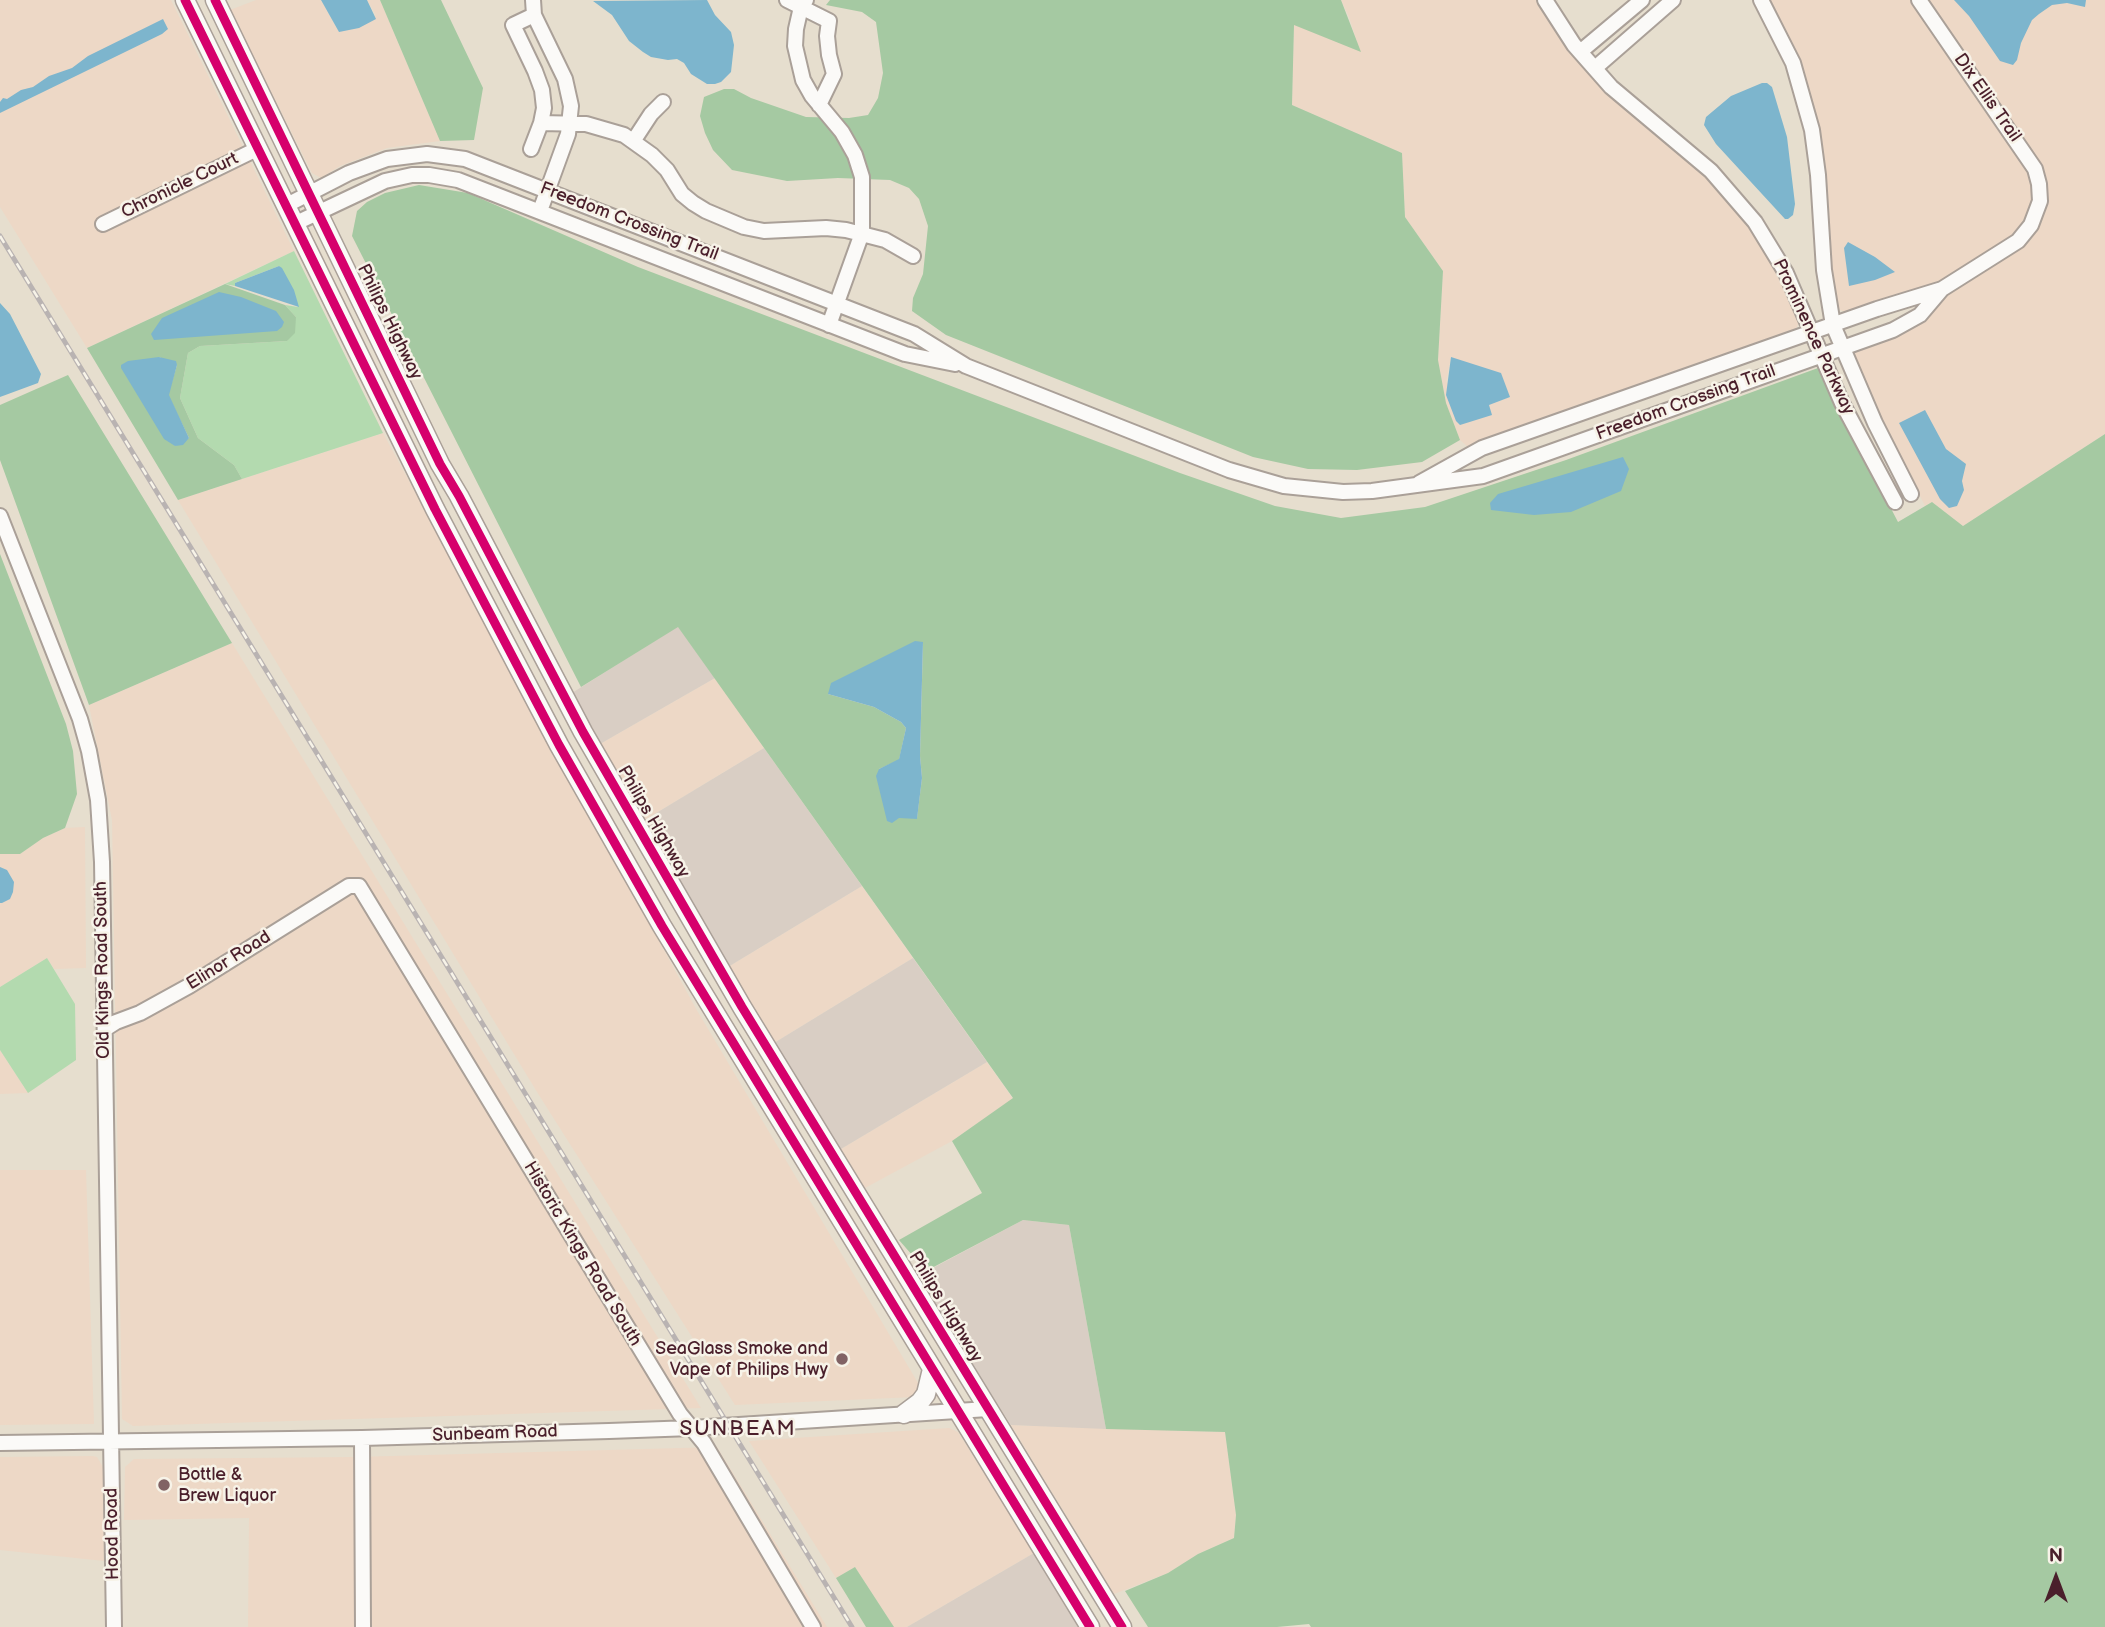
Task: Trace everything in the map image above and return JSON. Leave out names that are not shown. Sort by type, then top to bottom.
[{"type":"main road","points":[[185,0],[435,509],[559,745],[722,1026],[1090,1627]]},
{"type":"main road","name":"Philips Highway","points":[[215,0],[440,464],[583,732],[742,1007],[1122,1627]]},
{"type":"main road","points":[[391,417],[407,422],[425,451],[440,464]]},
{"type":"main road","points":[[559,745],[583,732]]},
{"type":"main road","points":[[656,915],[680,933],[715,993],[733,1005],[742,1007]]},
{"type":"main road","points":[[722,1026],[736,1027],[745,1033],[780,1093],[805,1110]]},
{"type":"main road","points":[[904,1415],[926,1394],[932,1369]]},
{"type":"street","points":[[787,0],[804,4],[829,21],[827,36],[834,74],[819,105]]},
{"type":"street","name":"Prominence Parkway","points":[[1545,0],[1580,52],[1622,98],[1711,171],[1755,222],[1786,273],[1842,403],[1895,502]]},
{"type":"street","points":[[1580,52],[1642,0]]},
{"type":"street","points":[[1595,68],[1673,0]]},
{"type":"street","name":"Prominence Parkway","points":[[1761,0],[1793,63],[1812,130],[1824,270],[1833,325],[1875,423],[1911,494]]},
{"type":"street","name":"Dix Ellis Trail","points":[[1919,0],[2032,163],[2039,184],[2040,201]]},
{"type":"street","points":[[804,4],[796,29],[797,62],[803,80],[819,105],[842,132],[855,155],[862,177],[862,233],[829,324]]},
{"type":"street","points":[[531,149],[544,108],[542,90],[513,25],[533,7],[565,79],[571,106],[568,134],[540,211]]},
{"type":"street","points":[[634,140],[651,114],[663,102]]},
{"type":"street","points":[[541,122],[605,128],[634,140],[667,170],[682,194],[693,203],[744,227],[764,231],[826,228],[862,233],[885,240],[913,256]]},
{"type":"street","name":"Chronicle Court","points":[[103,224],[257,149]]},
{"type":"street","name":"Freedom Crossing Trail","points":[[285,206],[366,165],[411,154],[439,154],[465,159],[914,334],[965,366],[1229,470],[1284,486],[1315,490],[1372,491],[1483,476],[1893,330],[1920,315],[1941,289]]},
{"type":"street","points":[[411,154],[412,175]]},
{"type":"street","name":"Freedom Crossing Trail","points":[[294,224],[385,181],[412,175],[458,180],[905,354],[965,366]]},
{"type":"street","name":"Freedom Crossing Trail","points":[[1415,485],[1482,448],[1813,331],[1941,289],[2018,241],[2031,225],[2040,201]]},
{"type":"street","name":"Old Kings Road South","points":[[0,516],[70,692],[93,768],[100,819],[111,1442]]},
{"type":"street","name":"Elinor Road","points":[[104,1029],[189,986],[349,886]]},
{"type":"street","name":"Historic Kings Road South","points":[[349,886],[359,886],[680,1414],[704,1443],[813,1627]]},
{"type":"street","name":"Sunbeam Road","points":[[0,1443],[362,1438],[692,1428],[988,1409]]},
{"type":"street","points":[[362,1438],[363,1627]]},
{"type":"street","name":"Hood Road","points":[[111,1442],[114,1627]]},
{"type":"shaded area","points":[[0,0],[171,0],[294,251],[87,348],[0,207]]},
{"type":"shaded area","points":[[256,0],[321,0],[339,32],[376,15],[367,0],[380,0],[440,141],[387,148],[340,166],[321,178],[312,173],[230,10]]},
{"type":"shaded area","points":[[1341,0],[1539,0],[1564,40],[1698,165],[1753,226],[1785,284],[1800,318],[1797,327],[1791,334],[1469,448],[1460,440],[1446,403],[1438,360],[1443,271],[1405,217],[1402,153],[1292,105],[1294,25],[1360,51]],"holes":[[[1451,357],[1510,397],[1488,405],[1491,415],[1446,382]]]},
{"type":"shaded area","points":[[1768,0],[1913,0],[2030,172],[2034,191],[2031,212],[2023,227],[2009,241],[1934,286],[1848,313],[1840,310],[1827,248],[1815,117],[1790,40]]},
{"type":"shaded area","points":[[1926,0],[2105,0],[2105,434],[1963,526],[1932,502],[1925,506],[1854,363],[1854,355],[1858,349],[1909,328],[1946,296],[2031,240],[2042,221],[2046,198]]},
{"type":"shaded area","points":[[383,433],[695,1007],[921,1388],[915,1397],[735,1405],[537,1092],[178,500]]},
{"type":"shaded area","points":[[678,626],[715,678],[600,744],[572,693]]},
{"type":"shaded area","points":[[232,643],[701,1408],[133,1426],[122,1419],[112,820],[89,705]]},
{"type":"shaded area","points":[[715,678],[764,748],[643,821],[600,744]]},
{"type":"shaded area","points":[[764,748],[862,886],[728,967],[643,821]]},
{"type":"shaded area","points":[[85,827],[86,968],[54,969],[47,958],[0,987],[0,854],[20,854],[43,838],[65,828]]},
{"type":"shaded area","points":[[862,886],[913,958],[774,1043],[728,967]]},
{"type":"shaded area","points":[[913,958],[987,1062],[841,1149],[774,1043]]},
{"type":"shaded area","points":[[0,1050],[28,1093],[0,1094]]},
{"type":"shaded area","points":[[987,1062],[1013,1099],[952,1141],[865,1188],[841,1149]]},
{"type":"shaded area","points":[[0,1170],[86,1170],[94,1424],[0,1425]]},
{"type":"shaded area","points":[[1023,1220],[1069,1225],[1106,1429],[1011,1425],[916,1277]]},
{"type":"shaded area","points":[[1011,1425],[1225,1432],[1236,1515],[1234,1538],[1198,1554],[1168,1573],[1114,1594]]},
{"type":"shaded area","points":[[949,1428],[958,1432],[1034,1553],[907,1627],[894,1627],[855,1567],[836,1578],[749,1441]]},
{"type":"shaded area","points":[[717,1447],[827,1627],[248,1627],[249,1518],[124,1520],[125,1467],[134,1459],[355,1457]]},
{"type":"shaded area","points":[[0,1457],[97,1457],[103,1467],[104,1561],[0,1550]]},
{"type":"shaded area","points":[[1034,1553],[1080,1627],[907,1627]]},
{"type":"green space","points":[[380,0],[441,0],[483,88],[474,140],[440,141]]},
{"type":"green space","points":[[830,0],[1341,0],[1361,52],[1294,25],[1292,105],[1402,153],[1405,217],[1443,271],[1438,360],[1446,403],[1460,440],[1422,462],[1357,470],[1308,469],[1253,457],[946,335],[912,311],[913,298],[923,274],[928,226],[919,199],[909,188],[890,180],[838,178],[787,181],[732,170],[713,150],[705,133],[700,116],[704,97],[724,89],[734,89],[751,98],[806,117],[849,118],[868,115],[878,98],[883,73],[876,22],[862,12],[826,5]]},
{"type":"green space","points":[[419,185],[468,193],[638,267],[1180,473],[1275,506],[1341,518],[1425,507],[1566,460],[1818,368],[1898,522],[1932,502],[1963,526],[2105,434],[2105,1627],[1311,1627],[1309,1624],[1277,1627],[1148,1627],[1125,1591],[1168,1573],[1198,1554],[1234,1538],[1236,1515],[1225,1432],[1106,1429],[1069,1225],[1023,1220],[926,1271],[899,1240],[982,1193],[952,1141],[1013,1098],[678,627],[581,687],[352,236],[357,211],[367,202],[385,193]],"holes":[[[923,643],[920,756],[922,778],[917,818],[899,818],[879,769],[899,760],[906,728],[901,722],[874,707],[828,694]]]},
{"type":"green space","points":[[294,251],[383,433],[242,479],[234,465],[198,438],[180,398],[188,353],[200,346],[287,341],[296,317],[285,305],[298,307],[279,266],[235,283],[235,286],[225,284]]},
{"type":"green space","points":[[225,284],[285,305],[296,317],[295,333],[287,341],[200,346],[188,353],[180,398],[198,438],[234,465],[242,479],[178,500],[87,348]],"holes":[[[159,357],[177,365],[168,395],[189,438],[175,446]]]},
{"type":"green space","points":[[68,375],[232,643],[89,705],[0,460],[0,405]]},
{"type":"green space","points":[[0,554],[66,724],[73,751],[77,794],[65,828],[43,838],[20,854],[0,854]]},
{"type":"green space","points":[[47,958],[75,1004],[76,1060],[28,1093],[0,1050],[0,987]]},
{"type":"green space","points":[[855,1567],[894,1627],[866,1627],[836,1578]]},
{"type":"water","points":[[321,0],[367,0],[376,19],[359,28],[339,32]]},
{"type":"water","points":[[707,0],[715,15],[731,32],[734,45],[731,72],[715,84],[707,84],[691,74],[684,63],[677,59],[651,57],[643,52],[629,41],[612,15],[593,1]]},
{"type":"water","points":[[1954,0],[2086,0],[2085,7],[2067,3],[2052,5],[2032,20],[2013,65],[2000,61],[1969,16]]},
{"type":"water","points":[[163,19],[168,29],[162,34],[0,113],[0,102],[3,98],[7,99],[49,76],[72,68],[88,56]]},
{"type":"water","points":[[1762,83],[1772,87],[1787,137],[1795,204],[1793,215],[1788,219],[1785,219],[1716,144],[1704,125],[1706,117],[1731,96]]},
{"type":"water","points":[[1848,242],[1895,272],[1849,286],[1844,248]]},
{"type":"water","points":[[279,266],[294,290],[299,307],[235,286],[235,283]]},
{"type":"water","points":[[219,292],[241,297],[276,311],[284,322],[282,327],[277,331],[154,340],[151,334],[162,318]]},
{"type":"water","points":[[0,303],[10,314],[41,374],[38,383],[0,397]]},
{"type":"water","points":[[159,357],[176,361],[169,395],[189,438],[183,445],[175,446],[164,439],[121,368],[121,365],[128,361]]},
{"type":"water","points":[[1451,357],[1501,373],[1510,397],[1489,405],[1492,415],[1460,425],[1446,395]]},
{"type":"water","points":[[1925,410],[1946,449],[1966,464],[1962,481],[1964,490],[1957,506],[1949,508],[1940,499],[1899,423]]},
{"type":"water","points":[[1623,457],[1629,469],[1621,491],[1571,512],[1534,515],[1491,510],[1490,503],[1498,494]]},
{"type":"water","points":[[915,641],[923,642],[920,756],[922,778],[917,819],[899,818],[892,823],[887,821],[876,776],[879,769],[899,759],[906,728],[901,722],[874,707],[828,694],[831,683]]},
{"type":"water","points":[[0,867],[7,870],[14,882],[10,899],[2,903],[0,903]]},
{"type":"railway","points":[[0,236],[852,1627]]},
{"type":"cycle path","points":[[185,0],[435,509],[559,745],[662,926],[1090,1627]]},
{"type":"cycle path","points":[[215,0],[440,464],[583,732],[742,1007],[1122,1627]]},
{"type":"place","name":"SeaGlass Smoke and Vape of Philips Hwy","points":[[842,1359]]},
{"type":"place","name":"Bottle & Brew Liquor","points":[[164,1485]]},
{"type":"district","name":"SUNBEAM","points":[[738,1430]]}]
